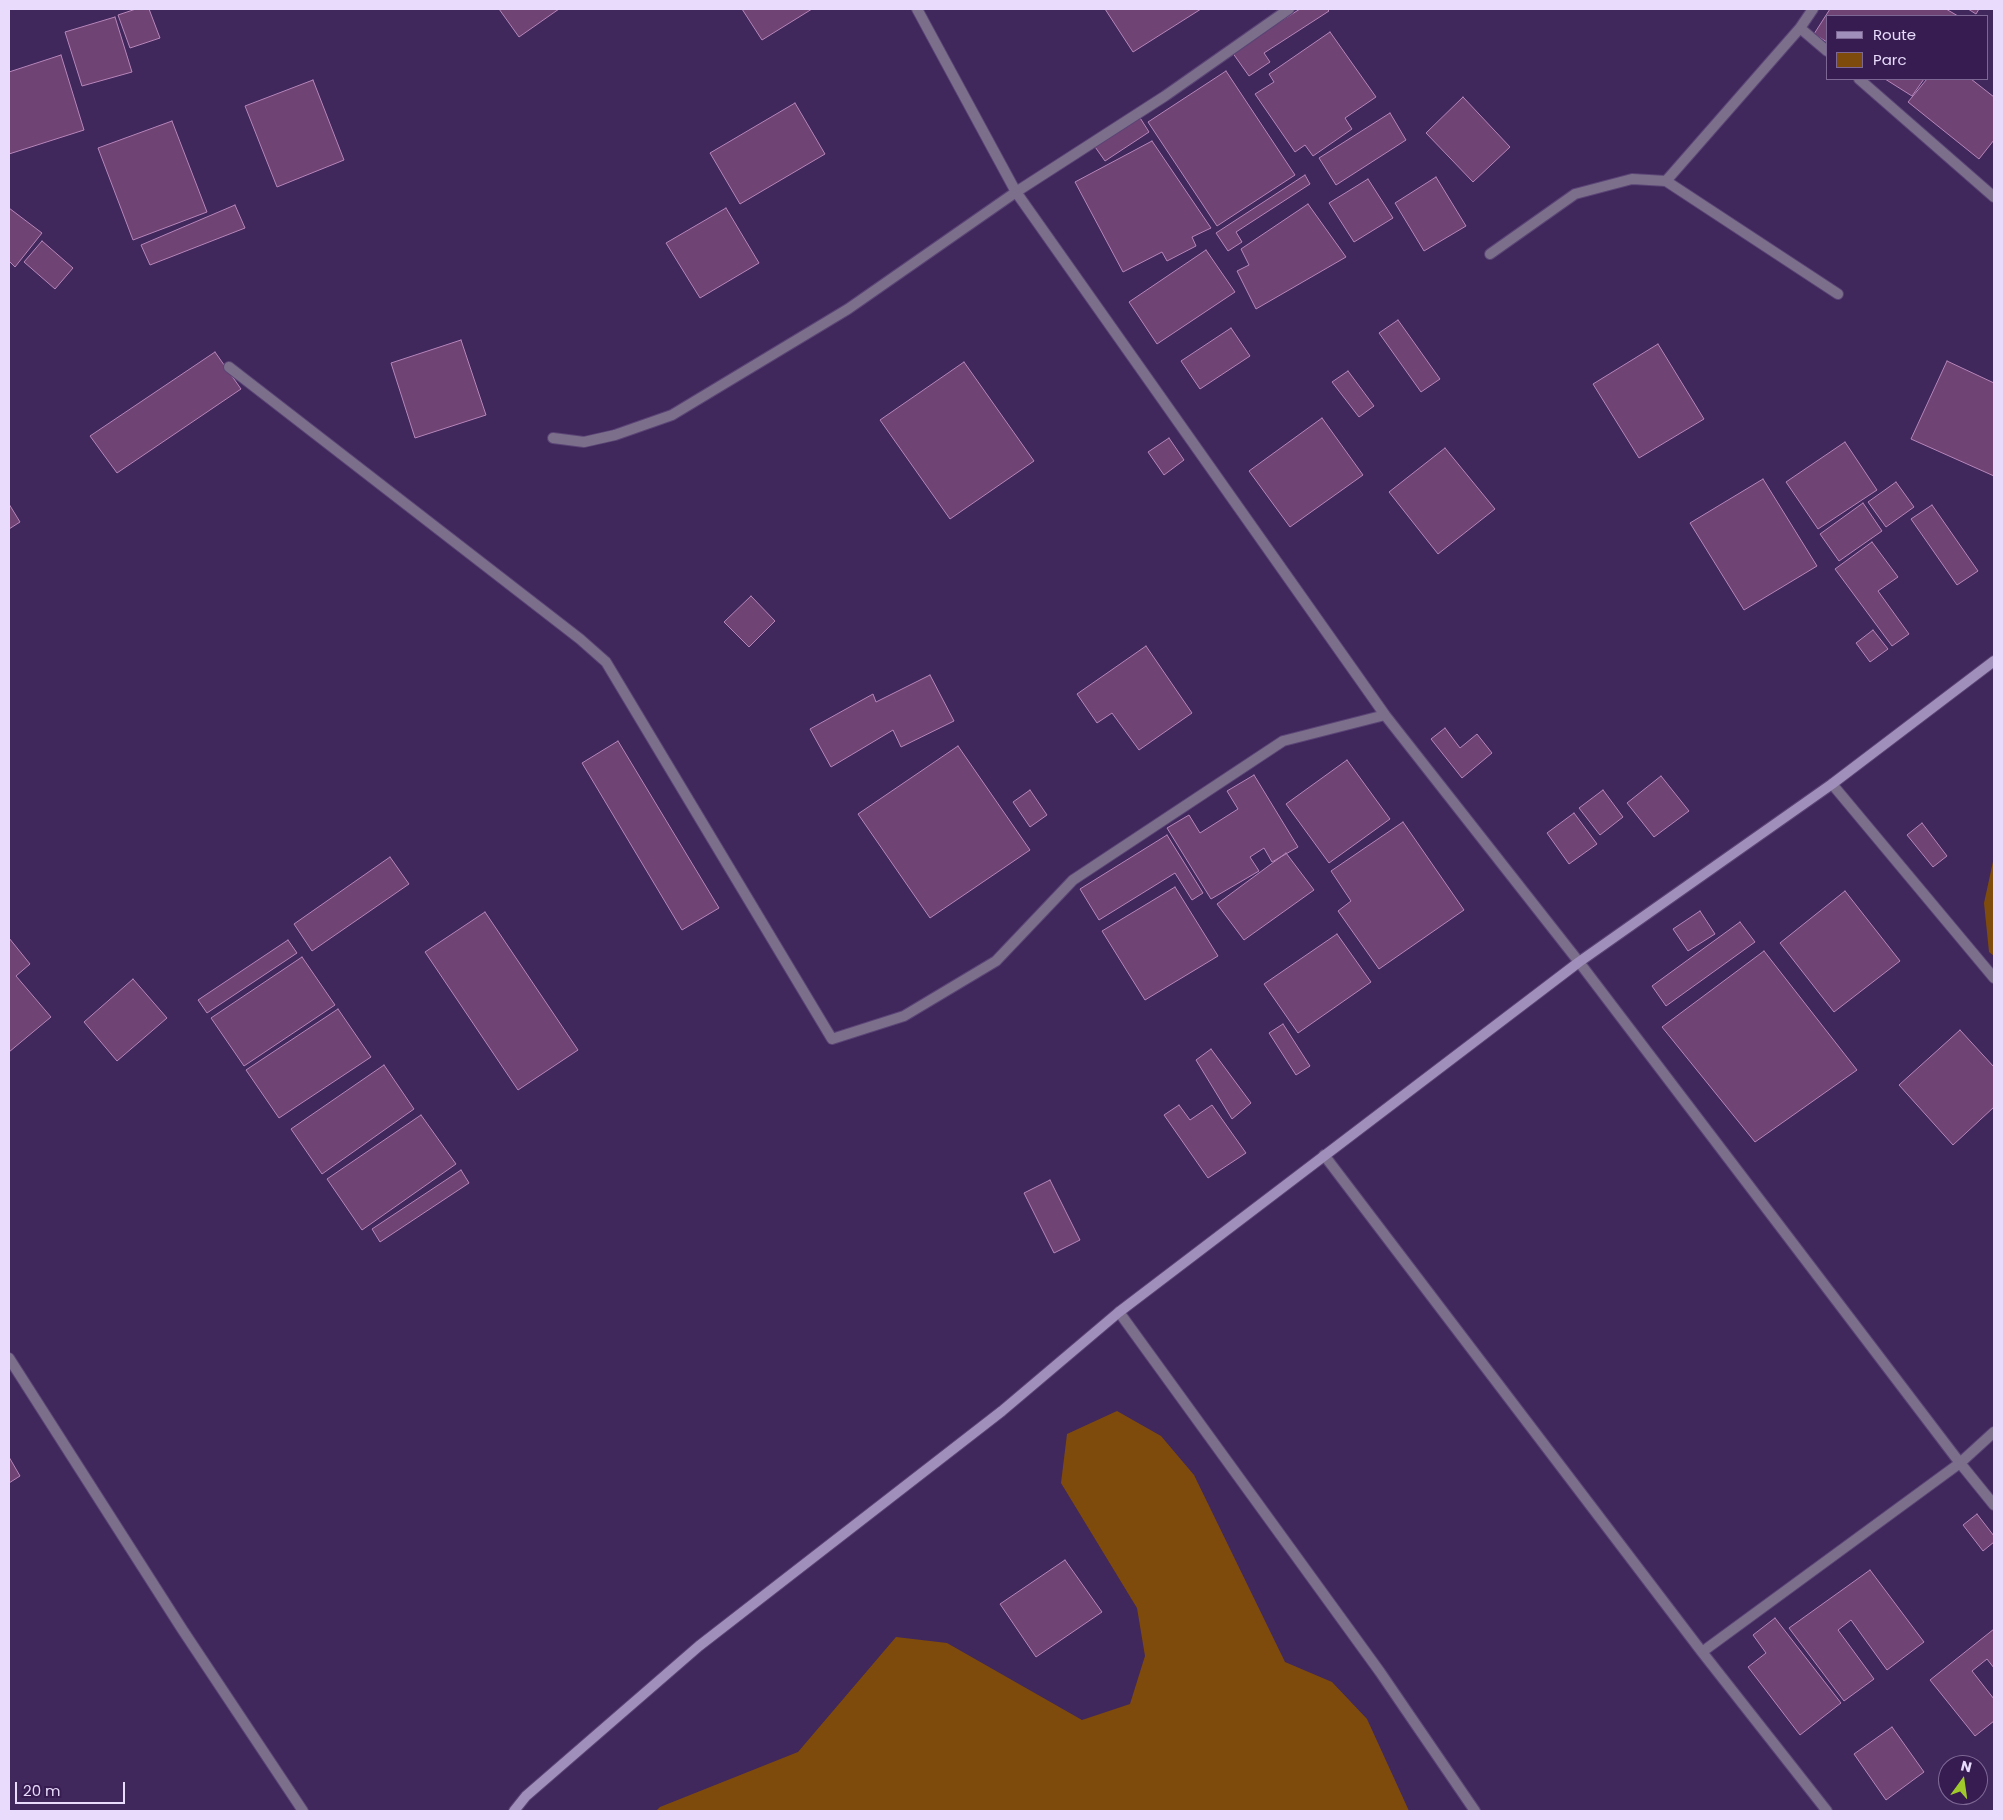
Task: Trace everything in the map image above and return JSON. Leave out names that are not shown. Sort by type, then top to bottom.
[{"type":"main road","points":[[514,1811],[526,1796],[699,1646],[1002,1411],[1119,1312],[1579,962],[1832,784],[1994,661]]},
{"type":"street","points":[[916,9],[1016,192],[1384,715],[1579,962],[1960,1463],[1994,1505]]},
{"type":"street","points":[[553,438],[584,442],[615,435],[672,415],[848,309],[1016,192],[1165,96],[1289,9]]},
{"type":"street","points":[[1666,181],[1800,28],[1813,9]]},
{"type":"street","points":[[1800,28],[1826,50]]},
{"type":"street","points":[[1860,80],[1994,197]]},
{"type":"street","points":[[1490,254],[1575,194],[1632,179],[1666,181],[1838,294]]},
{"type":"street","points":[[229,367],[580,639],[606,662],[832,1040],[904,1016],[996,961],[1073,880],[1282,741],[1384,715]]},
{"type":"street","points":[[1832,784],[1994,978]]},
{"type":"street","points":[[1324,1155],[1702,1652],[1827,1811]]},
{"type":"street","points":[[1119,1312],[1380,1672],[1475,1811]]},
{"type":"street","points":[[9,1358],[182,1629],[303,1811]]},
{"type":"street","points":[[1702,1652],[1960,1463],[1994,1432]]},
{"type":"green space","points":[[1994,857],[1994,956],[1989,952],[1984,903]]},
{"type":"green space","points":[[1117,1411],[1161,1436],[1194,1475],[1285,1662],[1332,1682],[1367,1719],[1409,1811],[656,1811],[660,1807],[798,1752],[896,1637],[947,1643],[1082,1720],[1130,1704],[1145,1656],[1137,1608],[1061,1483],[1067,1434]]},
{"type":"building","points":[[136,9],[149,9],[160,38],[130,48],[118,15]]},
{"type":"building","points":[[499,9],[559,9],[519,37]]},
{"type":"building","points":[[742,9],[812,9],[762,40]]},
{"type":"building","points":[[1105,9],[1201,9],[1133,52]]},
{"type":"building","points":[[1300,9],[1327,9],[1329,11],[1264,53],[1270,62],[1249,76],[1232,52]]},
{"type":"building","points":[[1830,9],[1946,9],[1956,15],[1826,15]]},
{"type":"building","points":[[1968,9],[1979,9],[1976,14]]},
{"type":"building","points":[[1826,15],[1826,41],[1814,34]]},
{"type":"building","points":[[115,17],[132,72],[82,86],[65,32]]},
{"type":"building","points":[[1330,32],[1376,97],[1345,118],[1352,129],[1313,156],[1305,145],[1295,152],[1255,94],[1274,82],[1269,74]]},
{"type":"building","points":[[61,55],[84,130],[9,154],[9,72]]},
{"type":"building","points":[[1226,71],[1295,175],[1217,226],[1148,122]]},
{"type":"building","points":[[313,80],[344,160],[277,187],[245,106]]},
{"type":"building","points":[[1887,80],[1923,80],[1912,96]]},
{"type":"building","points":[[1926,80],[1972,80],[1994,97],[1994,140],[1979,159],[1908,102]]},
{"type":"building","points":[[1463,97],[1510,147],[1473,182],[1426,133]]},
{"type":"building","points":[[795,103],[825,154],[740,204],[710,153]]},
{"type":"building","points":[[1137,113],[1149,132],[1105,161],[1093,144]]},
{"type":"building","points":[[1390,113],[1406,140],[1336,185],[1319,158]]},
{"type":"building","points":[[172,121],[207,212],[133,240],[98,148]]},
{"type":"building","points":[[1152,141],[1211,228],[1192,237],[1196,246],[1167,261],[1162,252],[1123,272],[1075,182]]},
{"type":"building","points":[[1305,175],[1310,184],[1236,232],[1242,242],[1228,251],[1216,233]]},
{"type":"building","points":[[1436,177],[1466,226],[1424,251],[1395,203]]},
{"type":"building","points":[[1368,179],[1393,218],[1354,242],[1329,203]]},
{"type":"building","points":[[1308,204],[1346,257],[1256,309],[1237,271],[1249,265],[1241,249]]},
{"type":"building","points":[[235,205],[245,228],[150,265],[141,245]]},
{"type":"building","points":[[9,208],[42,233],[15,267],[9,261]]},
{"type":"building","points":[[726,208],[759,263],[700,298],[666,243]]},
{"type":"building","points":[[42,241],[73,268],[55,289],[24,262]]},
{"type":"building","points":[[1206,250],[1235,292],[1157,344],[1129,302]]},
{"type":"building","points":[[1398,320],[1440,379],[1421,392],[1379,333]]},
{"type":"building","points":[[1231,328],[1250,356],[1200,389],[1181,361]]},
{"type":"building","points":[[461,340],[486,415],[415,438],[391,363]]},
{"type":"building","points":[[1658,344],[1704,419],[1639,458],[1593,384]]},
{"type":"building","points":[[215,352],[241,389],[117,473],[90,436]]},
{"type":"building","points":[[1947,361],[1994,383],[1994,476],[1911,439]]},
{"type":"building","points":[[964,362],[1034,461],[950,519],[880,420]]},
{"type":"building","points":[[1348,371],[1374,406],[1359,417],[1332,382]]},
{"type":"building","points":[[1322,418],[1363,475],[1290,527],[1249,471]]},
{"type":"building","points":[[1169,438],[1184,460],[1164,475],[1148,452]]},
{"type":"building","points":[[1845,442],[1877,490],[1818,529],[1786,482]]},
{"type":"building","points":[[1445,448],[1495,509],[1438,554],[1389,492]]},
{"type":"building","points":[[1763,479],[1817,566],[1744,610],[1690,523]]},
{"type":"building","points":[[1896,482],[1914,507],[1886,527],[1868,502]]},
{"type":"building","points":[[1863,503],[1882,531],[1839,561],[1820,534]]},
{"type":"building","points":[[9,504],[20,522],[9,529]]},
{"type":"building","points":[[1932,505],[1978,571],[1957,585],[1911,519]]},
{"type":"building","points":[[1872,542],[1898,577],[1878,591],[1909,634],[1892,646],[1835,569]]},
{"type":"building","points":[[751,596],[775,621],[749,647],[724,622]]},
{"type":"building","points":[[1873,630],[1888,649],[1870,662],[1856,643]]},
{"type":"building","points":[[1146,646],[1192,713],[1139,750],[1112,713],[1097,723],[1077,694]]},
{"type":"building","points":[[930,675],[954,721],[901,747],[893,730],[831,767],[810,729],[873,694],[876,702]]},
{"type":"building","points":[[1445,728],[1460,748],[1477,734],[1492,753],[1462,778],[1431,739]]},
{"type":"building","points":[[618,741],[719,908],[682,930],[582,763]]},
{"type":"building","points":[[958,746],[1030,850],[930,918],[858,814]]},
{"type":"building","points":[[1347,760],[1390,819],[1329,863],[1286,804]]},
{"type":"building","points":[[1254,775],[1298,847],[1272,862],[1264,848],[1250,857],[1259,871],[1211,899],[1167,828],[1189,815],[1200,833],[1238,809],[1227,791]]},
{"type":"building","points":[[1661,776],[1689,811],[1654,837],[1627,803]]},
{"type":"building","points":[[1030,790],[1047,815],[1030,827],[1013,802]]},
{"type":"building","points":[[1603,790],[1623,817],[1600,835],[1579,808]]},
{"type":"building","points":[[1574,813],[1597,844],[1569,864],[1547,833]]},
{"type":"building","points":[[1403,822],[1464,910],[1379,969],[1338,911],[1351,901],[1331,871]]},
{"type":"building","points":[[1922,823],[1947,856],[1933,867],[1907,835]]},
{"type":"building","points":[[1167,835],[1203,893],[1192,900],[1175,873],[1099,920],[1080,889]]},
{"type":"building","points":[[1286,853],[1314,890],[1244,940],[1217,904]]},
{"type":"building","points":[[390,857],[409,884],[312,951],[294,924]]},
{"type":"building","points":[[1175,887],[1218,956],[1145,1000],[1102,931]]},
{"type":"building","points":[[1845,891],[1900,961],[1834,1012],[1780,943]]},
{"type":"building","points":[[1700,911],[1715,934],[1688,951],[1673,929]]},
{"type":"building","points":[[485,912],[578,1050],[518,1090],[425,952]]},
{"type":"building","points":[[1740,922],[1755,942],[1666,1006],[1652,986]]},
{"type":"building","points":[[1337,934],[1371,982],[1298,1033],[1264,984]]},
{"type":"building","points":[[9,938],[30,964],[16,976],[51,1017],[9,1052]]},
{"type":"building","points":[[288,940],[297,953],[207,1013],[198,1000]]},
{"type":"building","points":[[1764,951],[1857,1070],[1755,1142],[1662,1027]]},
{"type":"building","points":[[302,957],[335,1005],[244,1066],[211,1018]]},
{"type":"building","points":[[133,979],[167,1018],[117,1061],[84,1022]]},
{"type":"building","points":[[338,1009],[371,1057],[279,1118],[246,1070]]},
{"type":"building","points":[[1283,1024],[1310,1066],[1296,1075],[1269,1033]]},
{"type":"building","points":[[1960,1030],[1994,1067],[1994,1107],[1953,1145],[1899,1085]]},
{"type":"building","points":[[1211,1049],[1251,1103],[1232,1119],[1196,1060]]},
{"type":"building","points":[[384,1065],[414,1109],[322,1174],[291,1129]]},
{"type":"building","points":[[1179,1105],[1190,1120],[1212,1105],[1246,1153],[1208,1178],[1164,1115]]},
{"type":"building","points":[[421,1115],[456,1164],[362,1230],[327,1179]]},
{"type":"building","points":[[461,1170],[469,1183],[380,1242],[372,1229]]},
{"type":"building","points":[[1050,1180],[1080,1240],[1054,1253],[1024,1193]]},
{"type":"building","points":[[9,1457],[20,1476],[9,1483]]},
{"type":"building","points":[[1977,1514],[1994,1536],[1994,1542],[1983,1551],[1963,1525]]},
{"type":"building","points":[[1065,1560],[1102,1612],[1036,1657],[1000,1604]]},
{"type":"building","points":[[1870,1570],[1924,1642],[1887,1670],[1851,1620],[1838,1630],[1874,1679],[1844,1701],[1789,1628]]},
{"type":"building","points":[[1775,1618],[1841,1703],[1800,1735],[1748,1667],[1766,1653],[1753,1635]]},
{"type":"building","points":[[1994,1629],[1994,1668],[1987,1659],[1972,1671],[1994,1699],[1994,1721],[1975,1736],[1930,1680]]},
{"type":"building","points":[[1892,1727],[1924,1772],[1886,1800],[1854,1754]]}]
